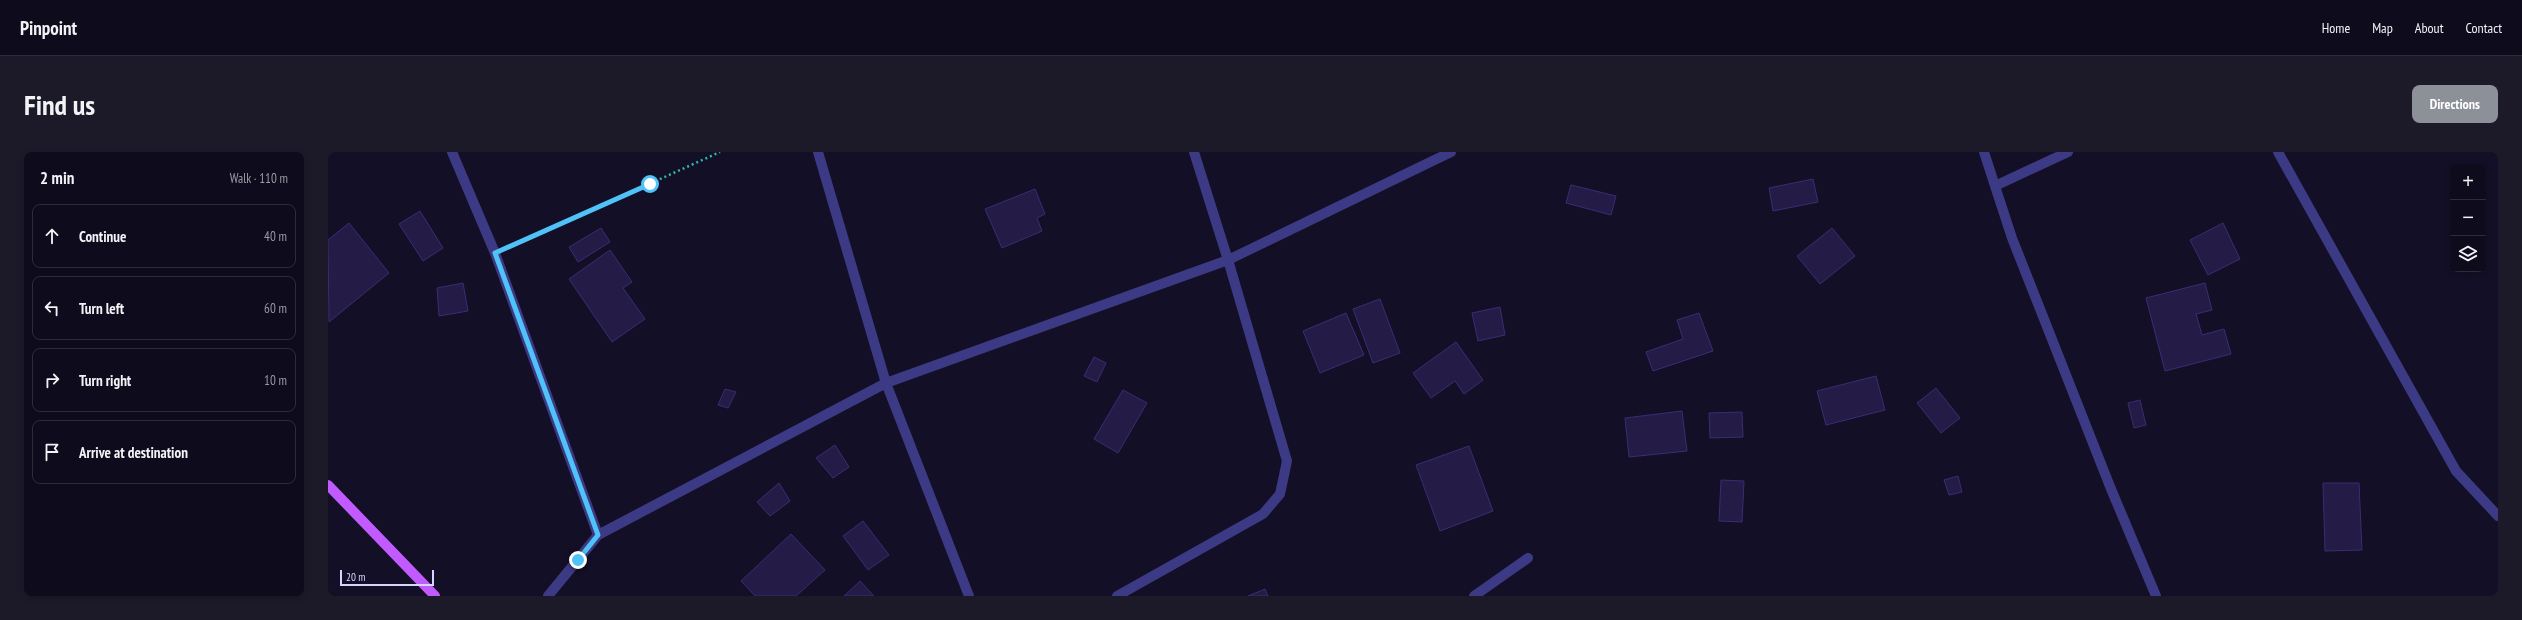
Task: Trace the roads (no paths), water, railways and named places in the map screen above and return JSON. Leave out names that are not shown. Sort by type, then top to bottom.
[{"type":"main road","points":[[328,485],[435,596]]},
{"type":"street","points":[[452,152],[495,253],[598,535]]},
{"type":"street","points":[[818,152],[886,383],[969,596]]},
{"type":"street","points":[[1117,596],[1263,514],[1280,494],[1287,462],[1228,260],[1194,152]]},
{"type":"street","points":[[548,596],[598,535],[734,466],[886,383],[1228,260],[1451,152]]},
{"type":"street","points":[[1984,152],[2012,238],[2111,489],[2156,596]]},
{"type":"street","points":[[1995,186],[2068,152]]},
{"type":"street","points":[[2278,152],[2456,471],[2498,516]]},
{"type":"street","points":[[1474,596],[1528,558]]}]
